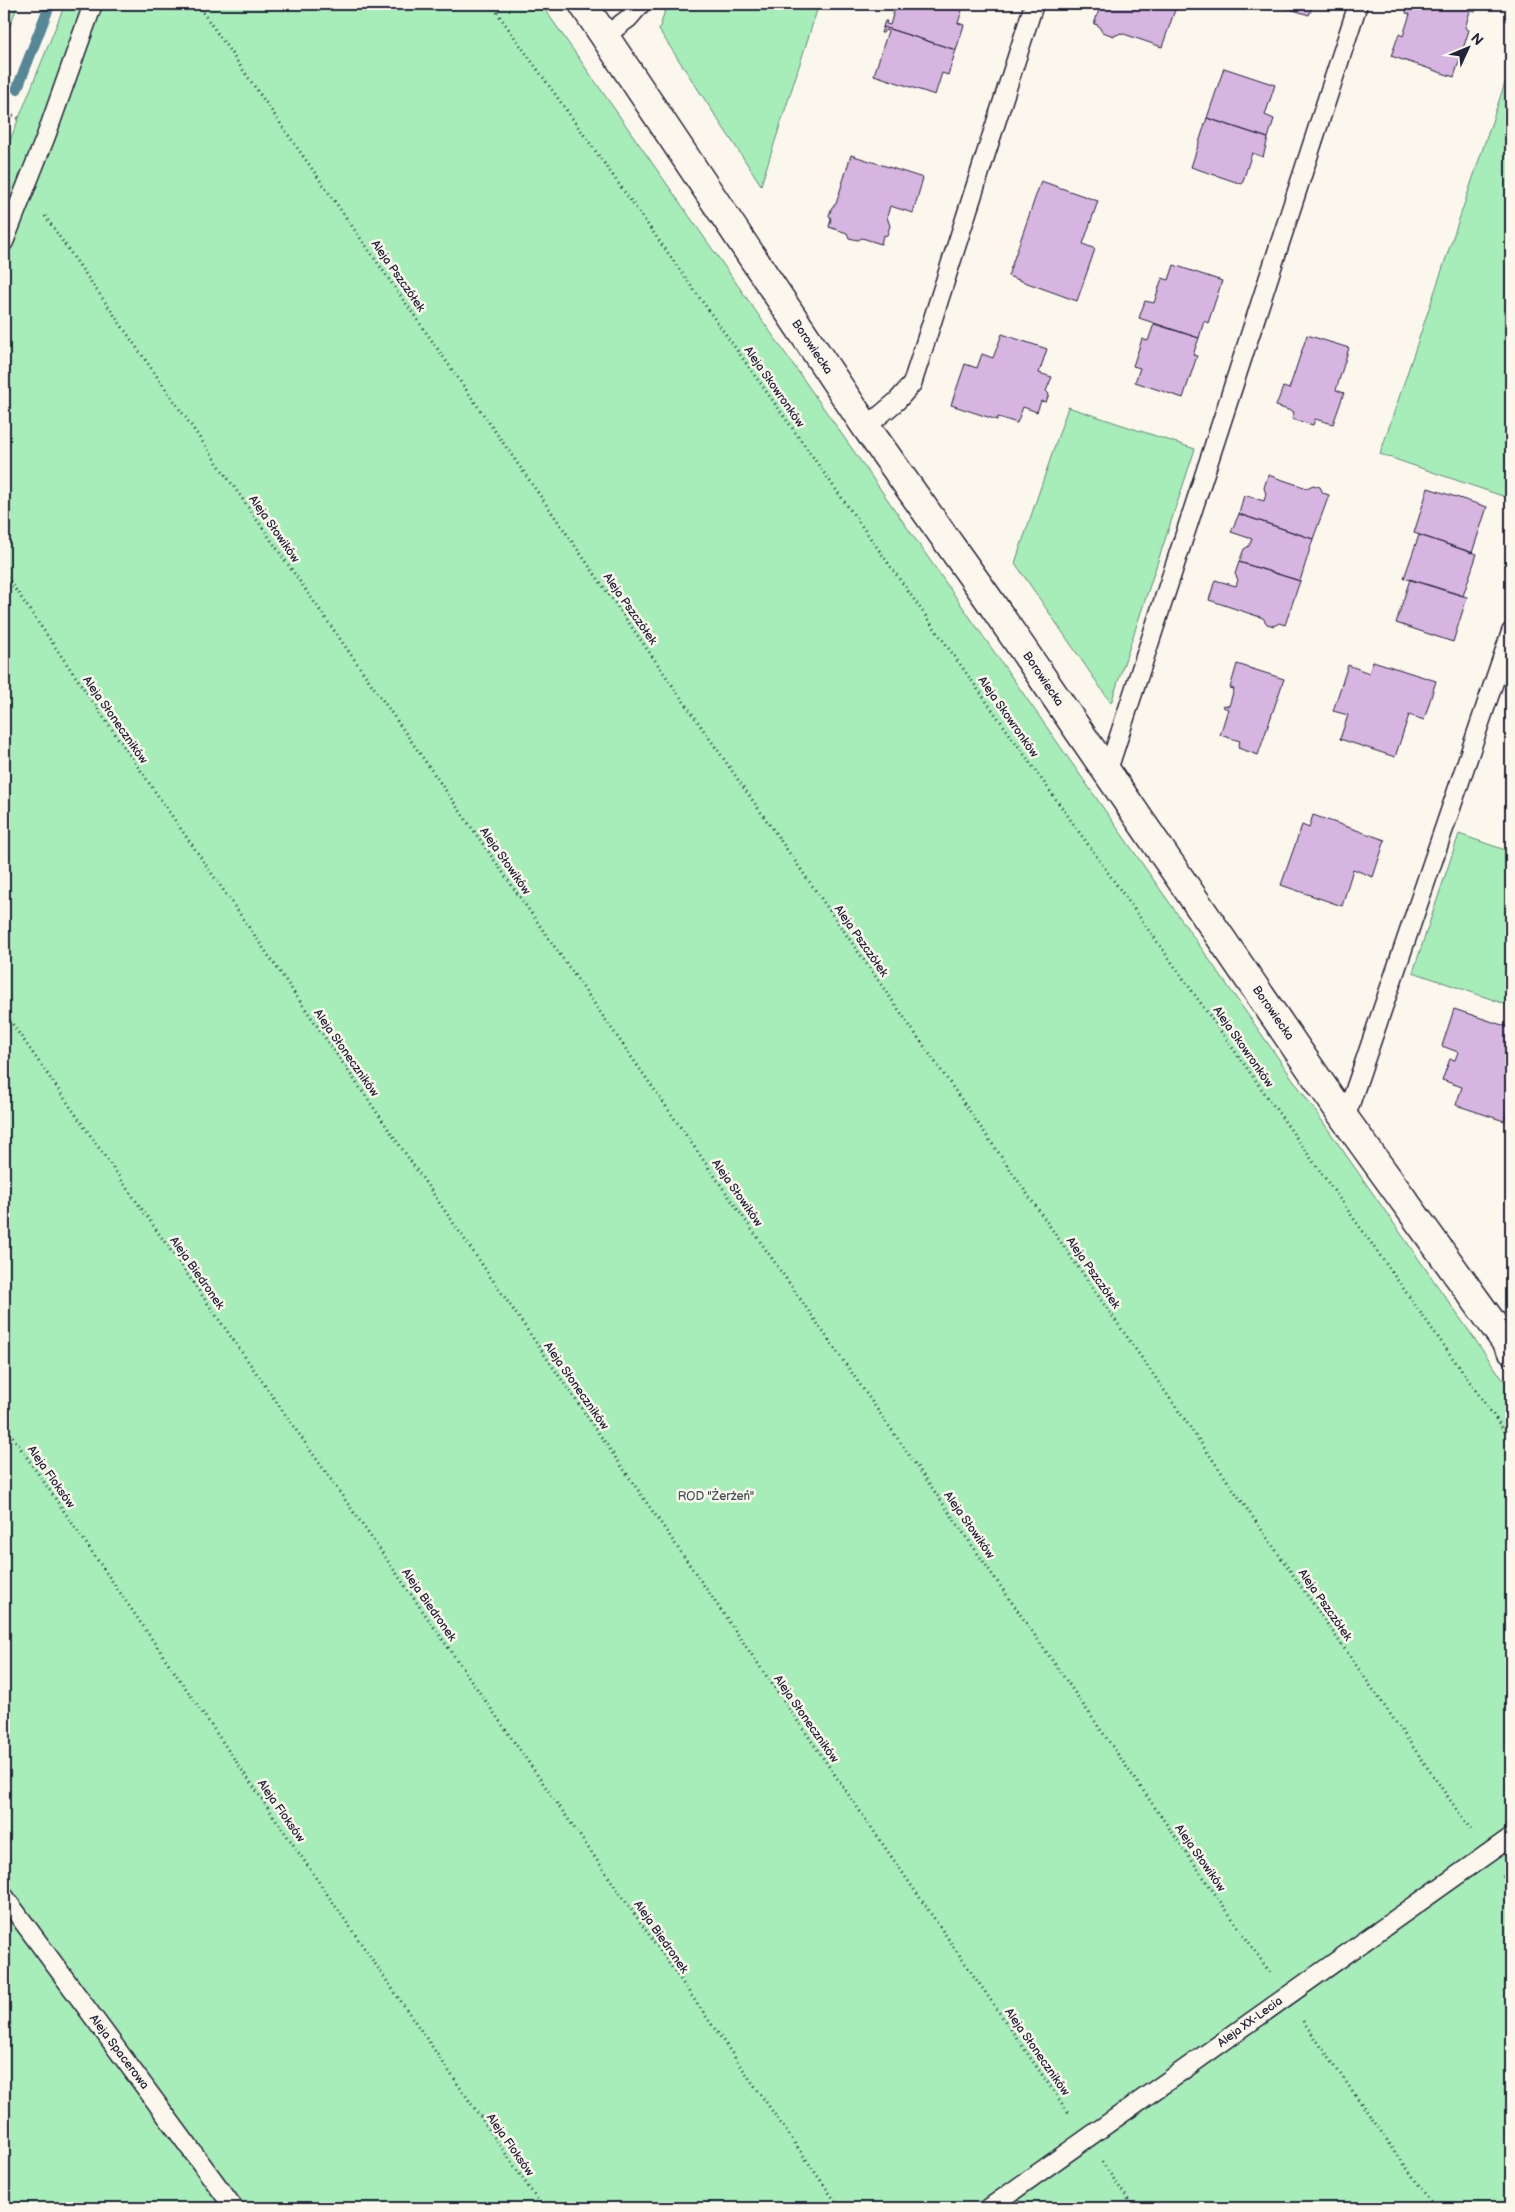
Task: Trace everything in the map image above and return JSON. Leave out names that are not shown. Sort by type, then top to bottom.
[{"type":"street","name":"Borowiecka","points":[[583,4],[866,427],[987,598],[1345,1119],[1511,1349]]},
{"type":"lane","points":[[4,242],[26,188],[93,4]]},
{"type":"lane","points":[[605,36],[629,18],[641,4]]},
{"type":"lane","points":[[866,427],[912,384],[1034,4]]},
{"type":"lane","points":[[1107,773],[1358,4]]},
{"type":"lane","points":[[1345,1119],[1511,632]]},
{"type":"lane","name":"Aleja XX-Lecia","points":[[989,2208],[1511,1837]]},
{"type":"lane","name":"Aleja Spacerowa","points":[[4,1896],[234,2208]]},
{"type":"path","name":"Aleja Pszczółek","points":[[197,4],[1511,1888]]},
{"type":"path","name":"Aleja Skowronków","points":[[491,4],[1511,1440]]},
{"type":"path","name":"Aleja Słowików","points":[[26,188],[1435,2208]]},
{"type":"path","name":"Aleja Słoneczników","points":[[4,574],[1134,2208]]},
{"type":"path","name":"Aleja Biedronek","points":[[4,1012],[840,2208]]},
{"type":"path","name":"Aleja Floksów","points":[[4,1424],[543,2208]]},
{"type":"green space","points":[[4,4],[18,4],[4,42]]},
{"type":"green space","name":"ROD \"Żerżeń\"","points":[[65,4],[541,4],[1511,1391],[1511,2208],[4,2208],[4,155]]},
{"type":"green space","points":[[667,4],[819,4],[761,185],[659,30]]},
{"type":"green space","points":[[1511,65],[1511,499],[1380,454]]},
{"type":"green space","points":[[1068,407],[1195,449],[1111,703],[1015,563]]},
{"type":"green space","points":[[1459,834],[1511,852],[1511,1006],[1413,972]]},
{"type":"building","points":[[896,4],[964,4],[958,23],[964,25],[956,50],[883,27],[885,21],[887,21],[886,24],[890,25]]},
{"type":"building","points":[[1101,4],[1177,4],[1162,47],[1121,33],[1114,36],[1102,32],[1098,25],[1094,24]]},
{"type":"building","points":[[1274,4],[1313,4],[1309,15]]},
{"type":"building","points":[[1408,4],[1478,4],[1475,12],[1470,11],[1465,28],[1469,30],[1454,77],[1391,56],[1399,34],[1403,36],[1410,14],[1406,13]]},
{"type":"building","points":[[883,27],[956,50],[948,75],[942,73],[935,95],[874,75],[888,31],[885,30],[881,33]]},
{"type":"building","points":[[1224,68],[1275,85],[1265,115],[1274,119],[1268,138],[1207,118]]},
{"type":"building","points":[[1207,118],[1268,138],[1263,157],[1252,153],[1242,184],[1191,167]]},
{"type":"building","points":[[851,155],[923,178],[913,213],[890,206],[887,217],[890,226],[887,235],[883,236],[881,244],[862,238],[858,240],[849,238],[847,233],[829,227],[831,219],[829,215],[832,207],[836,204]]},
{"type":"building","points":[[1041,181],[1098,201],[1083,244],[1095,249],[1077,301],[1008,276]]},
{"type":"building","points":[[1174,265],[1222,281],[1208,323],[1204,321],[1199,338],[1139,318],[1145,301],[1154,303],[1162,278],[1169,280]]},
{"type":"building","points":[[1154,324],[1199,338],[1193,355],[1197,356],[1183,398],[1135,382],[1140,368],[1133,366],[1142,339],[1148,341]]},
{"type":"building","points":[[1002,334],[1047,349],[1039,373],[1052,377],[1046,391],[1049,394],[1046,402],[1041,401],[1037,412],[1023,407],[1017,423],[998,417],[997,420],[951,405],[965,364],[977,368],[982,354],[993,358]]},
{"type":"building","points":[[1307,335],[1349,348],[1336,390],[1344,393],[1333,424],[1315,419],[1313,425],[1292,419],[1294,412],[1276,406],[1283,387],[1289,389]]},
{"type":"building","points":[[1268,475],[1307,488],[1313,485],[1320,487],[1323,493],[1329,495],[1313,539],[1239,514],[1244,495],[1264,501],[1266,494],[1264,488]]},
{"type":"building","points":[[1428,488],[1487,507],[1472,553],[1414,533]]},
{"type":"building","points":[[1239,514],[1313,539],[1300,581],[1239,562],[1244,549],[1249,546],[1252,539],[1231,532]]},
{"type":"building","points":[[1419,535],[1477,554],[1463,596],[1404,578]]},
{"type":"building","points":[[1239,562],[1300,581],[1285,625],[1279,623],[1274,626],[1267,624],[1263,618],[1209,600],[1215,580],[1236,586],[1238,580],[1235,574]]},
{"type":"building","points":[[1410,579],[1467,597],[1453,642],[1396,623]]},
{"type":"building","points":[[1373,661],[1436,681],[1424,720],[1409,715],[1395,757],[1340,739],[1348,715],[1333,711],[1348,665],[1369,673]]},
{"type":"building","points":[[1237,664],[1284,679],[1258,755],[1238,748],[1240,741],[1220,735],[1228,709],[1223,707],[1224,705],[1229,706],[1234,689],[1230,688]]},
{"type":"building","points":[[1313,815],[1385,840],[1373,877],[1353,869],[1342,906],[1281,885],[1302,825],[1309,828]]},
{"type":"building","points":[[1454,1009],[1511,1028],[1511,1100],[1504,1121],[1456,1105],[1462,1087],[1442,1080],[1450,1059],[1455,1060],[1458,1052],[1442,1046]]},
{"type":"waterway","points":[[17,89],[50,4]]}]
